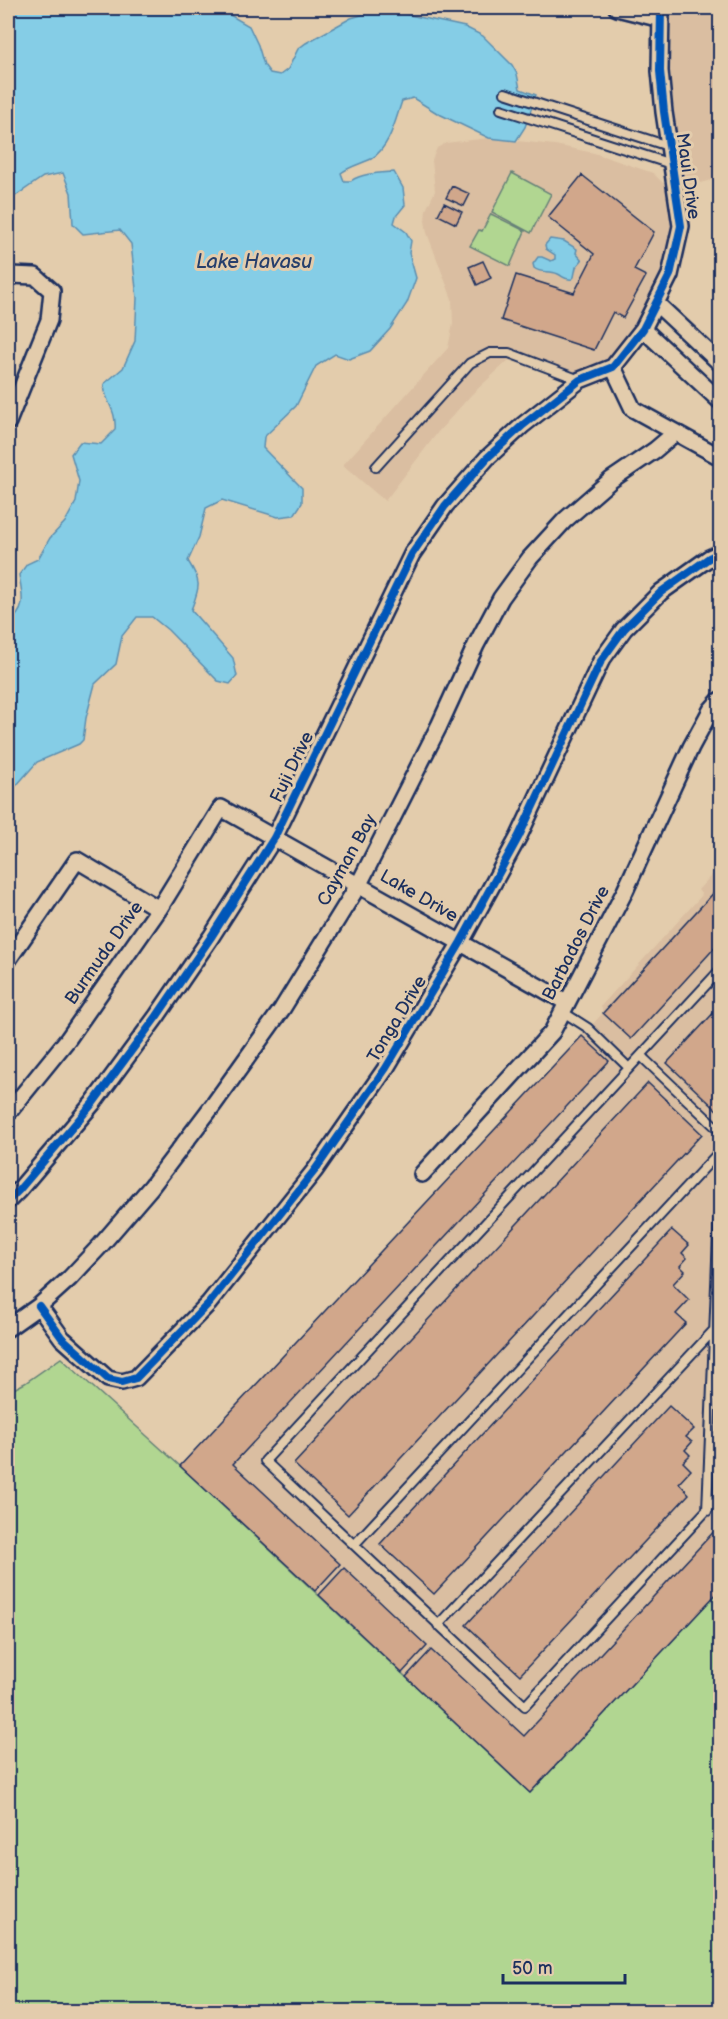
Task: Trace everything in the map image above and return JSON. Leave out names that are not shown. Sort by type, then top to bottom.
[{"type":"street","points":[[617,8],[661,13]]},
{"type":"street","name":"Maui Drive","points":[[613,367],[643,329],[670,275],[681,226],[668,146],[660,71],[661,13]]},
{"type":"street","points":[[8,279],[11,275],[35,276],[52,291],[49,320],[8,422]]},
{"type":"street","points":[[656,303],[720,363]]},
{"type":"street","points":[[643,329],[720,401]]},
{"type":"street","points":[[613,367],[633,409],[720,457]]},
{"type":"street","name":"Fuji Drive","points":[[8,1201],[93,1103],[157,1016],[274,838],[412,554],[445,506],[487,458],[523,425],[580,380],[613,367]]},
{"type":"street","name":"Cayman Bay","points":[[39,1306],[70,1278],[151,1187],[282,1009],[359,884],[439,726],[476,645],[501,598],[530,558],[565,520],[611,480],[655,450],[675,433]]},
{"type":"street","name":"Tonga Drive","points":[[39,1306],[62,1338],[108,1379],[122,1382],[136,1378],[209,1303],[315,1170],[386,1068],[461,942],[519,836],[601,661],[624,629],[661,592],[709,558],[720,553]]},
{"type":"street","name":"Barbados Drive","points":[[422,1174],[552,1032],[625,891],[691,747],[711,710],[720,700]]},
{"type":"street","name":"Lake Drive","points":[[221,808],[461,942],[565,1007]]},
{"type":"street","name":"Burmuda Drive","points":[[8,1113],[68,1039],[159,909],[221,808]]},
{"type":"street","points":[[8,960],[77,860],[159,909]]},
{"type":"street","points":[[8,1328],[39,1306]]},
{"type":"lane","points":[[505,93],[668,146]]},
{"type":"lane","points":[[501,109],[672,165]]},
{"type":"lane","points":[[376,467],[470,363],[490,353],[509,353],[580,380]]},
{"type":"lane","points":[[720,970],[265,1461],[525,1706],[720,1496]]},
{"type":"lane","points":[[565,1007],[629,1068]]},
{"type":"lane","points":[[641,1056],[720,1131]]},
{"type":"lane","points":[[354,1545],[720,1151]]},
{"type":"lane","points":[[707,1511],[720,1185]]},
{"type":"lane","points":[[438,1625],[714,1330]]},
{"type":"shaded area","points":[[671,8],[720,8],[720,178],[688,186],[678,144],[670,70]]},
{"type":"shaded area","points":[[489,138],[555,145],[594,153],[653,173],[666,186],[673,211],[674,227],[666,263],[641,317],[614,354],[580,373],[561,376],[509,360],[472,394],[438,432],[385,501],[343,465],[448,348],[453,324],[452,299],[427,233],[425,221],[426,210],[435,191],[432,160],[437,148],[446,143]]},
{"type":"shaded area","points":[[720,866],[720,1590],[530,1793],[180,1466],[603,1013],[601,1006],[702,895],[698,890]]},
{"type":"green space","points":[[512,173],[551,194],[531,233],[492,212]]},
{"type":"green space","points":[[491,214],[525,231],[510,266],[470,246],[479,230],[482,231]]},
{"type":"green space","points":[[61,1358],[530,1793],[720,1590],[720,2011],[8,2012],[8,1392]]},
{"type":"water","name":"Lake Havasu","points":[[8,8],[218,8],[249,26],[264,65],[270,73],[280,75],[288,69],[298,49],[306,43],[351,18],[382,9],[465,27],[483,36],[512,65],[517,74],[520,89],[536,95],[525,127],[516,141],[489,138],[437,113],[413,98],[402,101],[391,133],[378,154],[341,173],[344,181],[351,181],[366,175],[394,172],[403,188],[405,205],[396,216],[394,223],[406,232],[411,241],[409,253],[416,278],[407,303],[390,329],[370,351],[349,359],[335,354],[316,366],[296,406],[264,437],[263,448],[302,488],[302,503],[294,515],[278,517],[222,500],[206,508],[199,537],[188,561],[196,575],[198,585],[191,610],[233,658],[237,676],[230,684],[218,681],[168,630],[152,617],[137,617],[122,636],[116,664],[95,684],[83,740],[79,744],[37,762],[8,795],[8,622],[19,613],[21,607],[19,575],[27,564],[38,559],[50,538],[65,522],[76,502],[79,481],[71,454],[80,442],[101,444],[115,430],[114,416],[104,384],[123,368],[135,341],[137,298],[131,244],[120,230],[83,234],[73,224],[71,193],[63,173],[43,177],[8,201]]},
{"type":"water","points":[[550,239],[564,241],[577,249],[576,253],[582,260],[576,267],[572,279],[534,268],[533,264],[538,257],[551,261],[555,259],[555,255],[546,249],[545,245]]},
{"type":"building","points":[[582,175],[654,232],[634,270],[646,276],[623,318],[613,312],[594,350],[501,320],[516,275],[574,293],[594,254],[548,217]]},
{"type":"building","points":[[452,186],[470,194],[464,206],[446,198]]},
{"type":"building","points":[[444,203],[462,212],[456,224],[438,215]]},
{"type":"building","points":[[483,261],[491,278],[477,285],[469,267]]},
{"type":"building","points":[[720,886],[720,942],[631,1039],[603,1013]]},
{"type":"building","points":[[720,1006],[720,1113],[667,1063]]},
{"type":"building","points":[[582,1036],[609,1061],[233,1464],[340,1564],[315,1591],[180,1466]]},
{"type":"building","points":[[648,1083],[702,1134],[348,1515],[294,1464]]},
{"type":"building","points":[[672,1230],[689,1245],[682,1253],[687,1258],[680,1266],[685,1271],[673,1284],[689,1300],[676,1314],[686,1323],[434,1594],[380,1544]]},
{"type":"building","points":[[669,1406],[694,1429],[686,1437],[692,1442],[685,1450],[690,1455],[683,1462],[691,1470],[679,1483],[689,1494],[520,1675],[466,1625]]},
{"type":"building","points":[[720,1525],[720,1590],[530,1793],[406,1677],[431,1650],[524,1736]]},
{"type":"building","points":[[344,1568],[427,1646],[402,1673],[319,1595]]},
{"type":"cycle path","points":[[8,1201],[93,1103],[157,1016],[274,838],[412,554],[445,506],[487,458],[523,425],[580,380],[613,367],[643,329],[670,275],[681,226],[660,71],[661,8]]},
{"type":"cycle path","points":[[39,1306],[62,1338],[108,1379],[122,1382],[136,1378],[209,1303],[315,1170],[386,1068],[461,942],[519,836],[601,661],[624,629],[661,592],[709,558],[720,553]]}]
